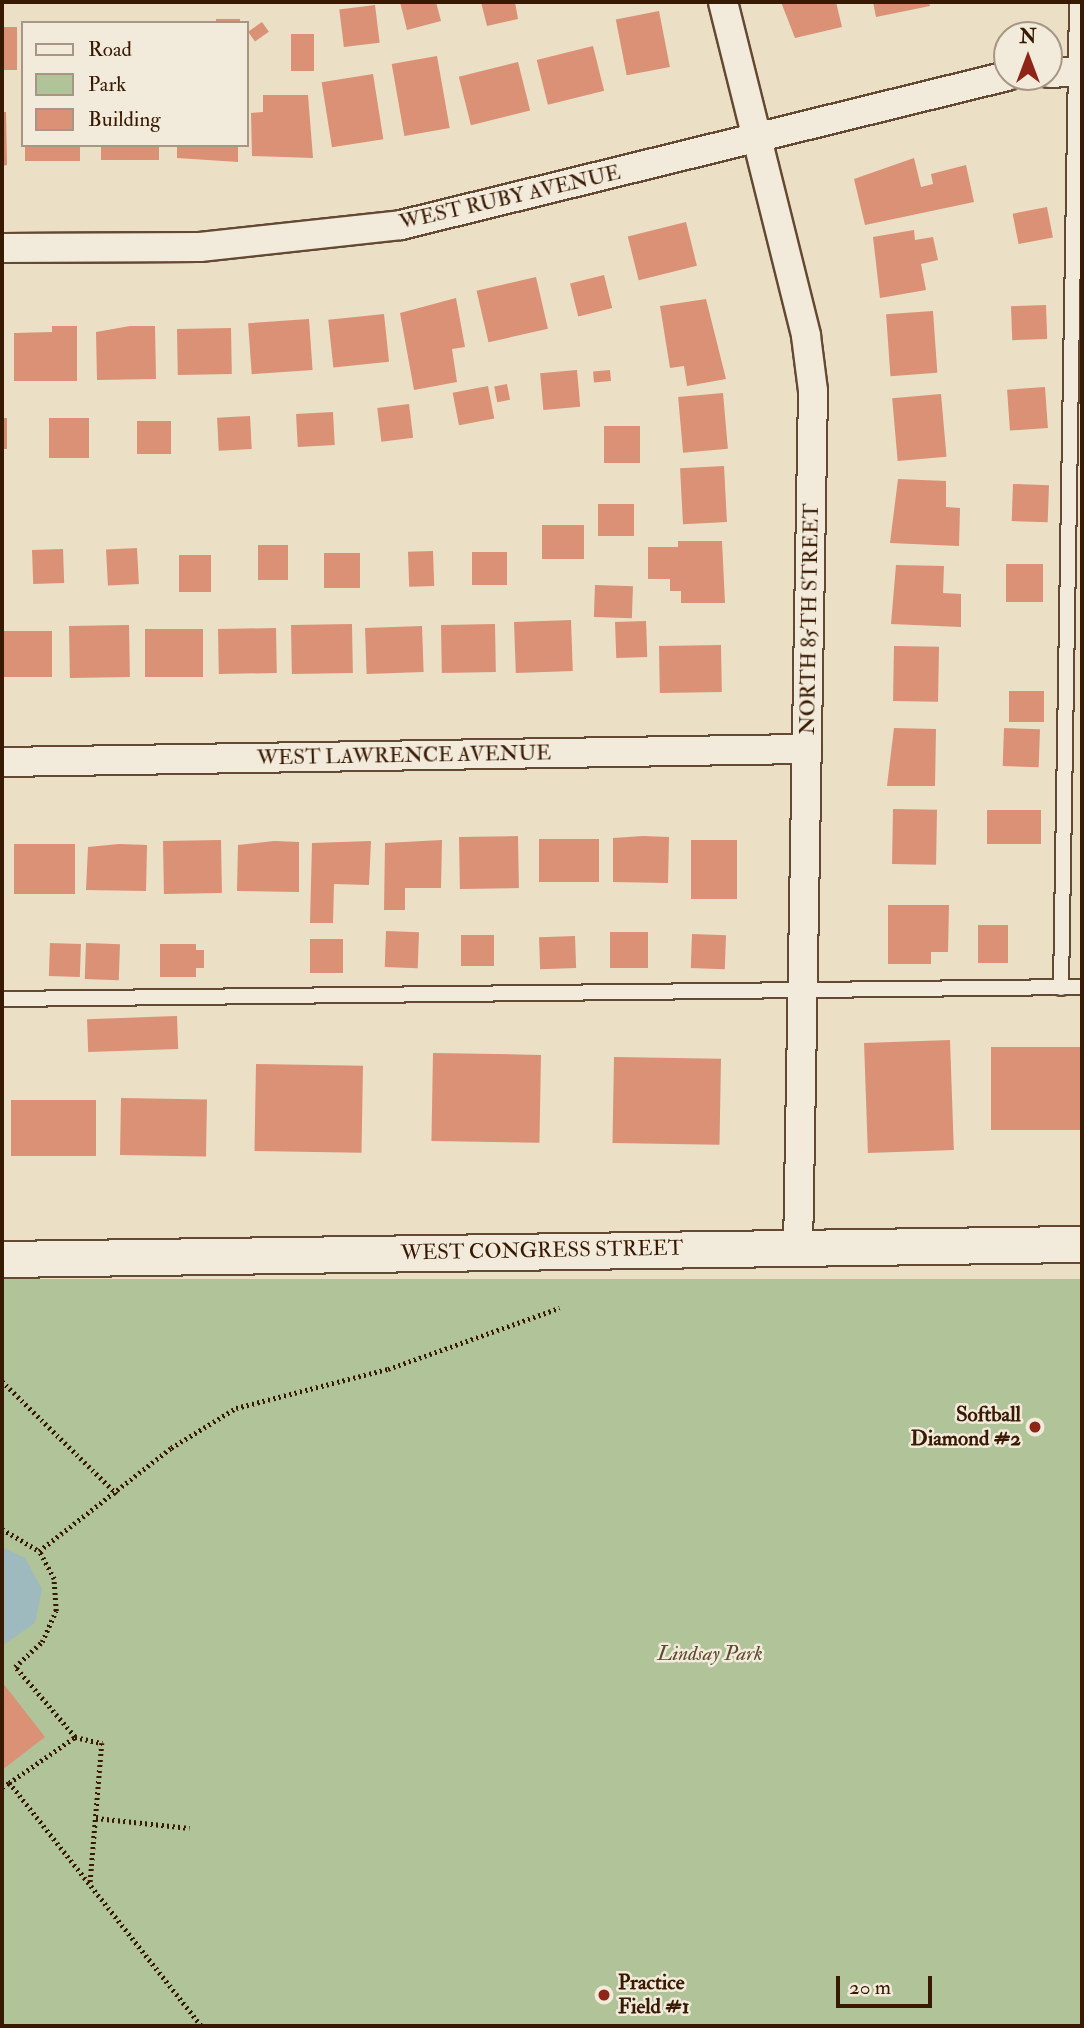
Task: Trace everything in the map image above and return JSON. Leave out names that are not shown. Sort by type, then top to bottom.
[{"type":"street","name":"NORTH 85TH STREET","points":[[723,2],[758,137],[813,391],[798,1247]]},
{"type":"street","name":"WEST RUBY AVENUE","points":[[2,248],[309,239],[511,201],[993,79]]},
{"type":"street","name":"WEST LAWRENCE AVENUE","points":[[2,762],[807,750]]},
{"type":"street","name":"WEST CONGRESS STREET","points":[[2,1259],[1082,1244]]},
{"type":"lane","points":[[1061,988],[1069,72],[1077,2]]},
{"type":"lane","points":[[2,999],[804,986],[1082,987]]},
{"type":"path","points":[[39,1551],[117,1494],[172,1448],[236,1408],[388,1369],[559,1308]]},
{"type":"path","points":[[2,1381],[117,1494]]},
{"type":"path","points":[[2,1529],[39,1551],[54,1579],[56,1611],[42,1642],[15,1667],[75,1737],[102,1743],[90,1886]]},
{"type":"path","points":[[2,1787],[75,1737]]},
{"type":"path","points":[[9,1783],[201,2026]]},
{"type":"path","points":[[96,1818],[189,1828]]},
{"type":"green space","name":"Lindsay Park","points":[[2,1279],[1082,1279],[1082,2026],[2,2026]]},
{"type":"water","points":[[2,1547],[25,1558],[42,1589],[35,1623],[2,1646]]},
{"type":"building","points":[[400,2],[436,2],[441,21],[407,30]]},
{"type":"building","points":[[481,2],[515,2],[518,19],[487,26]]},
{"type":"building","points":[[781,2],[836,2],[842,27],[795,38]]},
{"type":"building","points":[[873,2],[929,2],[930,6],[876,17]]},
{"type":"building","points":[[375,5],[380,43],[344,47],[339,9]]},
{"type":"building","points":[[659,11],[670,67],[627,75],[616,19]]},
{"type":"building","points":[[240,19],[240,21],[216,21]]},
{"type":"building","points":[[262,22],[269,32],[255,42],[248,32]]},
{"type":"building","points":[[2,27],[17,27],[17,70],[2,70]]},
{"type":"building","points":[[291,34],[314,34],[314,71],[291,71]]},
{"type":"building","points":[[593,46],[604,91],[548,105],[537,60]]},
{"type":"building","points":[[437,56],[450,128],[404,136],[392,64]]},
{"type":"building","points":[[518,62],[530,111],[471,125],[459,77]]},
{"type":"building","points":[[373,74],[383,139],[332,147],[322,82]]},
{"type":"building","points":[[263,95],[308,95],[313,158],[252,156],[251,113],[263,112]]},
{"type":"building","points":[[2,112],[6,112],[7,165],[2,166]]},
{"type":"building","points":[[25,147],[80,147],[80,161],[25,161]]},
{"type":"building","points":[[101,147],[159,147],[159,160],[101,160]]},
{"type":"building","points":[[177,147],[238,147],[238,162],[177,158]]},
{"type":"building","points":[[914,158],[921,187],[933,184],[931,174],[966,165],[974,202],[865,225],[854,179]]},
{"type":"building","points":[[1047,207],[1053,237],[1019,244],[1013,214]]},
{"type":"building","points":[[686,222],[697,266],[639,280],[628,237]]},
{"type":"building","points":[[914,230],[915,240],[933,237],[938,260],[921,264],[926,290],[880,298],[873,237]]},
{"type":"building","points":[[604,275],[612,308],[578,316],[570,283]]},
{"type":"building","points":[[536,277],[548,329],[488,342],[477,291]]},
{"type":"building","points":[[456,298],[465,347],[452,349],[457,382],[414,390],[400,313]]},
{"type":"building","points":[[706,299],[726,379],[687,386],[684,366],[670,368],[660,306]]},
{"type":"building","points":[[1046,305],[1047,339],[1012,340],[1011,306]]},
{"type":"building","points":[[933,311],[937,373],[890,376],[886,314]]},
{"type":"building","points":[[384,314],[389,362],[333,368],[328,320]]},
{"type":"building","points":[[309,319],[313,370],[252,374],[248,323]]},
{"type":"building","points":[[52,326],[77,326],[77,381],[14,381],[14,333],[52,332]]},
{"type":"building","points":[[130,326],[155,326],[156,379],[97,380],[96,332]]},
{"type":"building","points":[[231,328],[232,374],[178,375],[177,329]]},
{"type":"building","points":[[577,370],[580,407],[543,410],[540,373]]},
{"type":"building","points":[[610,370],[611,381],[594,382],[593,371]]},
{"type":"building","points":[[507,384],[510,400],[497,402],[494,386]]},
{"type":"building","points":[[488,386],[494,418],[459,425],[453,393]]},
{"type":"building","points":[[1045,387],[1048,428],[1010,431],[1007,390]]},
{"type":"building","points":[[723,393],[728,449],[683,453],[678,397]]},
{"type":"building","points":[[941,394],[946,457],[898,461],[892,398]]},
{"type":"building","points":[[409,404],[413,438],[381,442],[377,408]]},
{"type":"building","points":[[333,412],[335,445],[298,447],[296,414]]},
{"type":"building","points":[[250,416],[252,449],[219,451],[217,418]]},
{"type":"building","points":[[2,418],[7,418],[7,449],[2,449]]},
{"type":"building","points":[[49,418],[89,418],[89,458],[49,458]]},
{"type":"building","points":[[137,421],[171,421],[171,454],[137,454]]},
{"type":"building","points":[[604,426],[640,426],[640,463],[604,463]]},
{"type":"building","points":[[724,466],[727,522],[683,524],[680,468]]},
{"type":"building","points":[[898,479],[946,481],[946,507],[960,508],[959,546],[890,543]]},
{"type":"building","points":[[1013,484],[1049,485],[1048,522],[1012,521]]},
{"type":"building","points":[[598,504],[634,504],[634,536],[598,536]]},
{"type":"building","points":[[542,525],[584,525],[584,559],[542,559]]},
{"type":"building","points":[[678,541],[722,541],[725,603],[681,603],[681,591],[670,591],[670,579],[648,579],[648,547],[678,547]]},
{"type":"building","points":[[258,545],[288,545],[288,580],[258,580]]},
{"type":"building","points":[[137,548],[139,584],[108,586],[106,550]]},
{"type":"building","points":[[63,549],[64,583],[33,584],[32,550]]},
{"type":"building","points":[[433,551],[434,586],[409,587],[408,552]]},
{"type":"building","points":[[472,552],[507,552],[507,585],[472,585]]},
{"type":"building","points":[[324,553],[360,553],[360,588],[324,588]]},
{"type":"building","points":[[179,555],[211,555],[211,592],[179,592]]},
{"type":"building","points":[[1006,564],[1043,564],[1043,602],[1006,602]]},
{"type":"building","points":[[896,565],[944,566],[943,593],[961,594],[961,627],[891,624]]},
{"type":"building","points":[[595,585],[633,586],[632,618],[594,617]]},
{"type":"building","points":[[571,620],[573,671],[516,673],[514,622]]},
{"type":"building","points":[[646,621],[647,657],[616,658],[615,622]]},
{"type":"building","points":[[352,624],[353,673],[292,674],[291,625]]},
{"type":"building","points":[[495,624],[496,672],[442,673],[441,625]]},
{"type":"building","points":[[129,625],[130,677],[70,678],[69,626]]},
{"type":"building","points":[[422,626],[424,672],[367,674],[365,628]]},
{"type":"building","points":[[276,628],[277,673],[219,674],[218,629]]},
{"type":"building","points":[[145,629],[203,629],[203,677],[145,677]]},
{"type":"building","points":[[2,631],[52,631],[52,677],[2,677]]},
{"type":"building","points":[[721,645],[722,692],[660,693],[659,646]]},
{"type":"building","points":[[894,646],[939,647],[938,702],[893,701]]},
{"type":"building","points":[[1009,691],[1044,691],[1044,722],[1009,722]]},
{"type":"building","points":[[894,728],[936,729],[935,786],[887,786]]},
{"type":"building","points":[[1004,728],[1040,729],[1039,767],[1003,766]]},
{"type":"building","points":[[893,809],[937,810],[936,865],[892,864]]},
{"type":"building","points":[[987,810],[1041,810],[1041,844],[987,844]]},
{"type":"building","points":[[518,836],[519,888],[460,889],[459,837]]},
{"type":"building","points":[[669,837],[668,883],[613,882],[613,838]]},
{"type":"building","points":[[539,839],[599,839],[599,882],[539,882]]},
{"type":"building","points":[[221,840],[222,893],[164,894],[163,841]]},
{"type":"building","points":[[442,840],[441,888],[405,888],[405,910],[384,910],[385,843]]},
{"type":"building","points":[[691,840],[737,840],[737,899],[691,899]]},
{"type":"building","points":[[274,841],[299,842],[299,892],[237,891],[238,845]]},
{"type":"building","points":[[371,841],[369,885],[334,884],[333,923],[310,923],[312,843]]},
{"type":"building","points":[[14,844],[75,844],[75,894],[14,894]]},
{"type":"building","points":[[147,845],[146,891],[86,890],[88,847]]},
{"type":"building","points":[[888,905],[949,905],[948,952],[931,952],[931,964],[888,964]]},
{"type":"building","points":[[978,925],[1008,925],[1008,963],[978,963]]},
{"type":"building","points":[[386,931],[419,932],[418,968],[385,967]]},
{"type":"building","points":[[610,932],[648,932],[648,968],[610,968]]},
{"type":"building","points":[[692,934],[726,935],[725,969],[691,968]]},
{"type":"building","points":[[461,935],[494,935],[494,966],[461,966]]},
{"type":"building","points":[[575,936],[576,968],[540,969],[539,937]]},
{"type":"building","points":[[310,939],[343,939],[343,973],[310,973]]},
{"type":"building","points":[[50,943],[81,944],[80,977],[49,976]]},
{"type":"building","points":[[86,943],[120,944],[119,980],[85,979]]},
{"type":"building","points":[[160,944],[196,944],[196,950],[204,950],[204,968],[196,968],[196,977],[160,977]]},
{"type":"building","points":[[177,1016],[178,1049],[88,1052],[87,1019]]},
{"type":"building","points":[[950,1040],[954,1150],[868,1153],[864,1043]]},
{"type":"building","points":[[991,1047],[1082,1047],[1082,1130],[991,1130]]},
{"type":"building","points":[[433,1053],[541,1055],[539,1143],[431,1141]]},
{"type":"building","points":[[614,1057],[721,1059],[719,1145],[612,1143]]},
{"type":"building","points":[[256,1064],[363,1066],[361,1153],[254,1151]]},
{"type":"building","points":[[121,1098],[207,1100],[206,1156],[120,1155]]},
{"type":"building","points":[[11,1100],[96,1100],[96,1156],[11,1156]]},
{"type":"building","points":[[2,1682],[45,1737],[2,1770]]},
{"type":"place","name":"Softball Diamond #2","points":[[1035,1427]]},
{"type":"place","name":"Practice Field #1","points":[[604,1995]]}]
